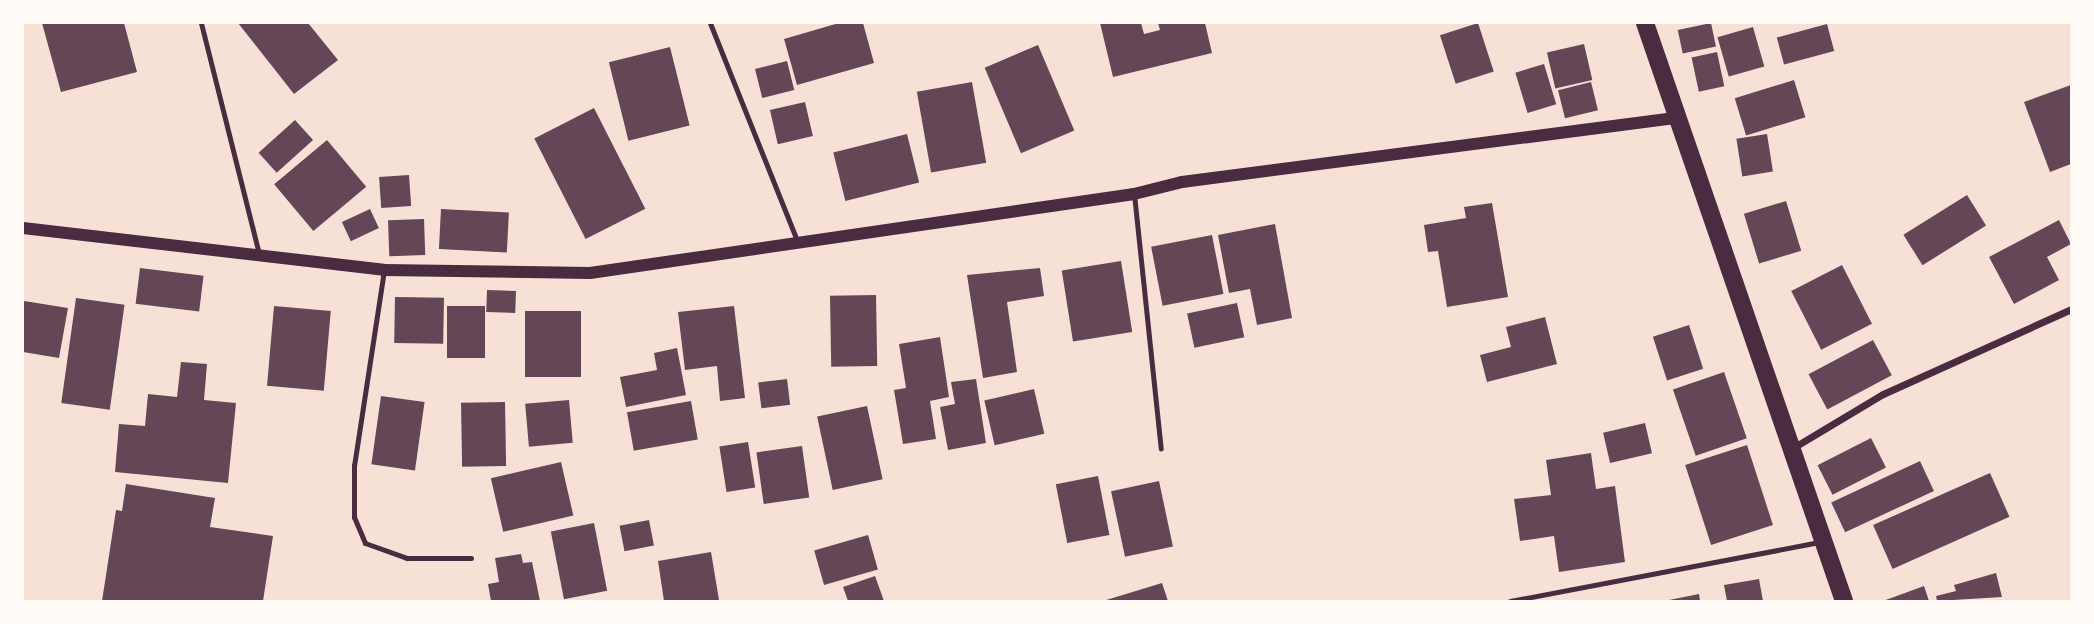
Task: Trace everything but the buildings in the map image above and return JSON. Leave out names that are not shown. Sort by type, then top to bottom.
[{"type":"main road","points":[[1644,23],[1844,601]]},
{"type":"street","points":[[23,228],[384,270],[590,273],[797,240],[1134,194],[1182,182],[1677,118]]},
{"type":"street","points":[[1790,450],[1883,394],[2071,309]]},
{"type":"lane","points":[[201,23],[260,256]]},
{"type":"lane","points":[[710,23],[797,240]]},
{"type":"lane","points":[[1134,194],[1161,450]]},
{"type":"lane","points":[[384,270],[354,465],[354,517],[365,543],[407,558],[471,558]]},
{"type":"lane","points":[[1510,601],[1823,541]]}]
